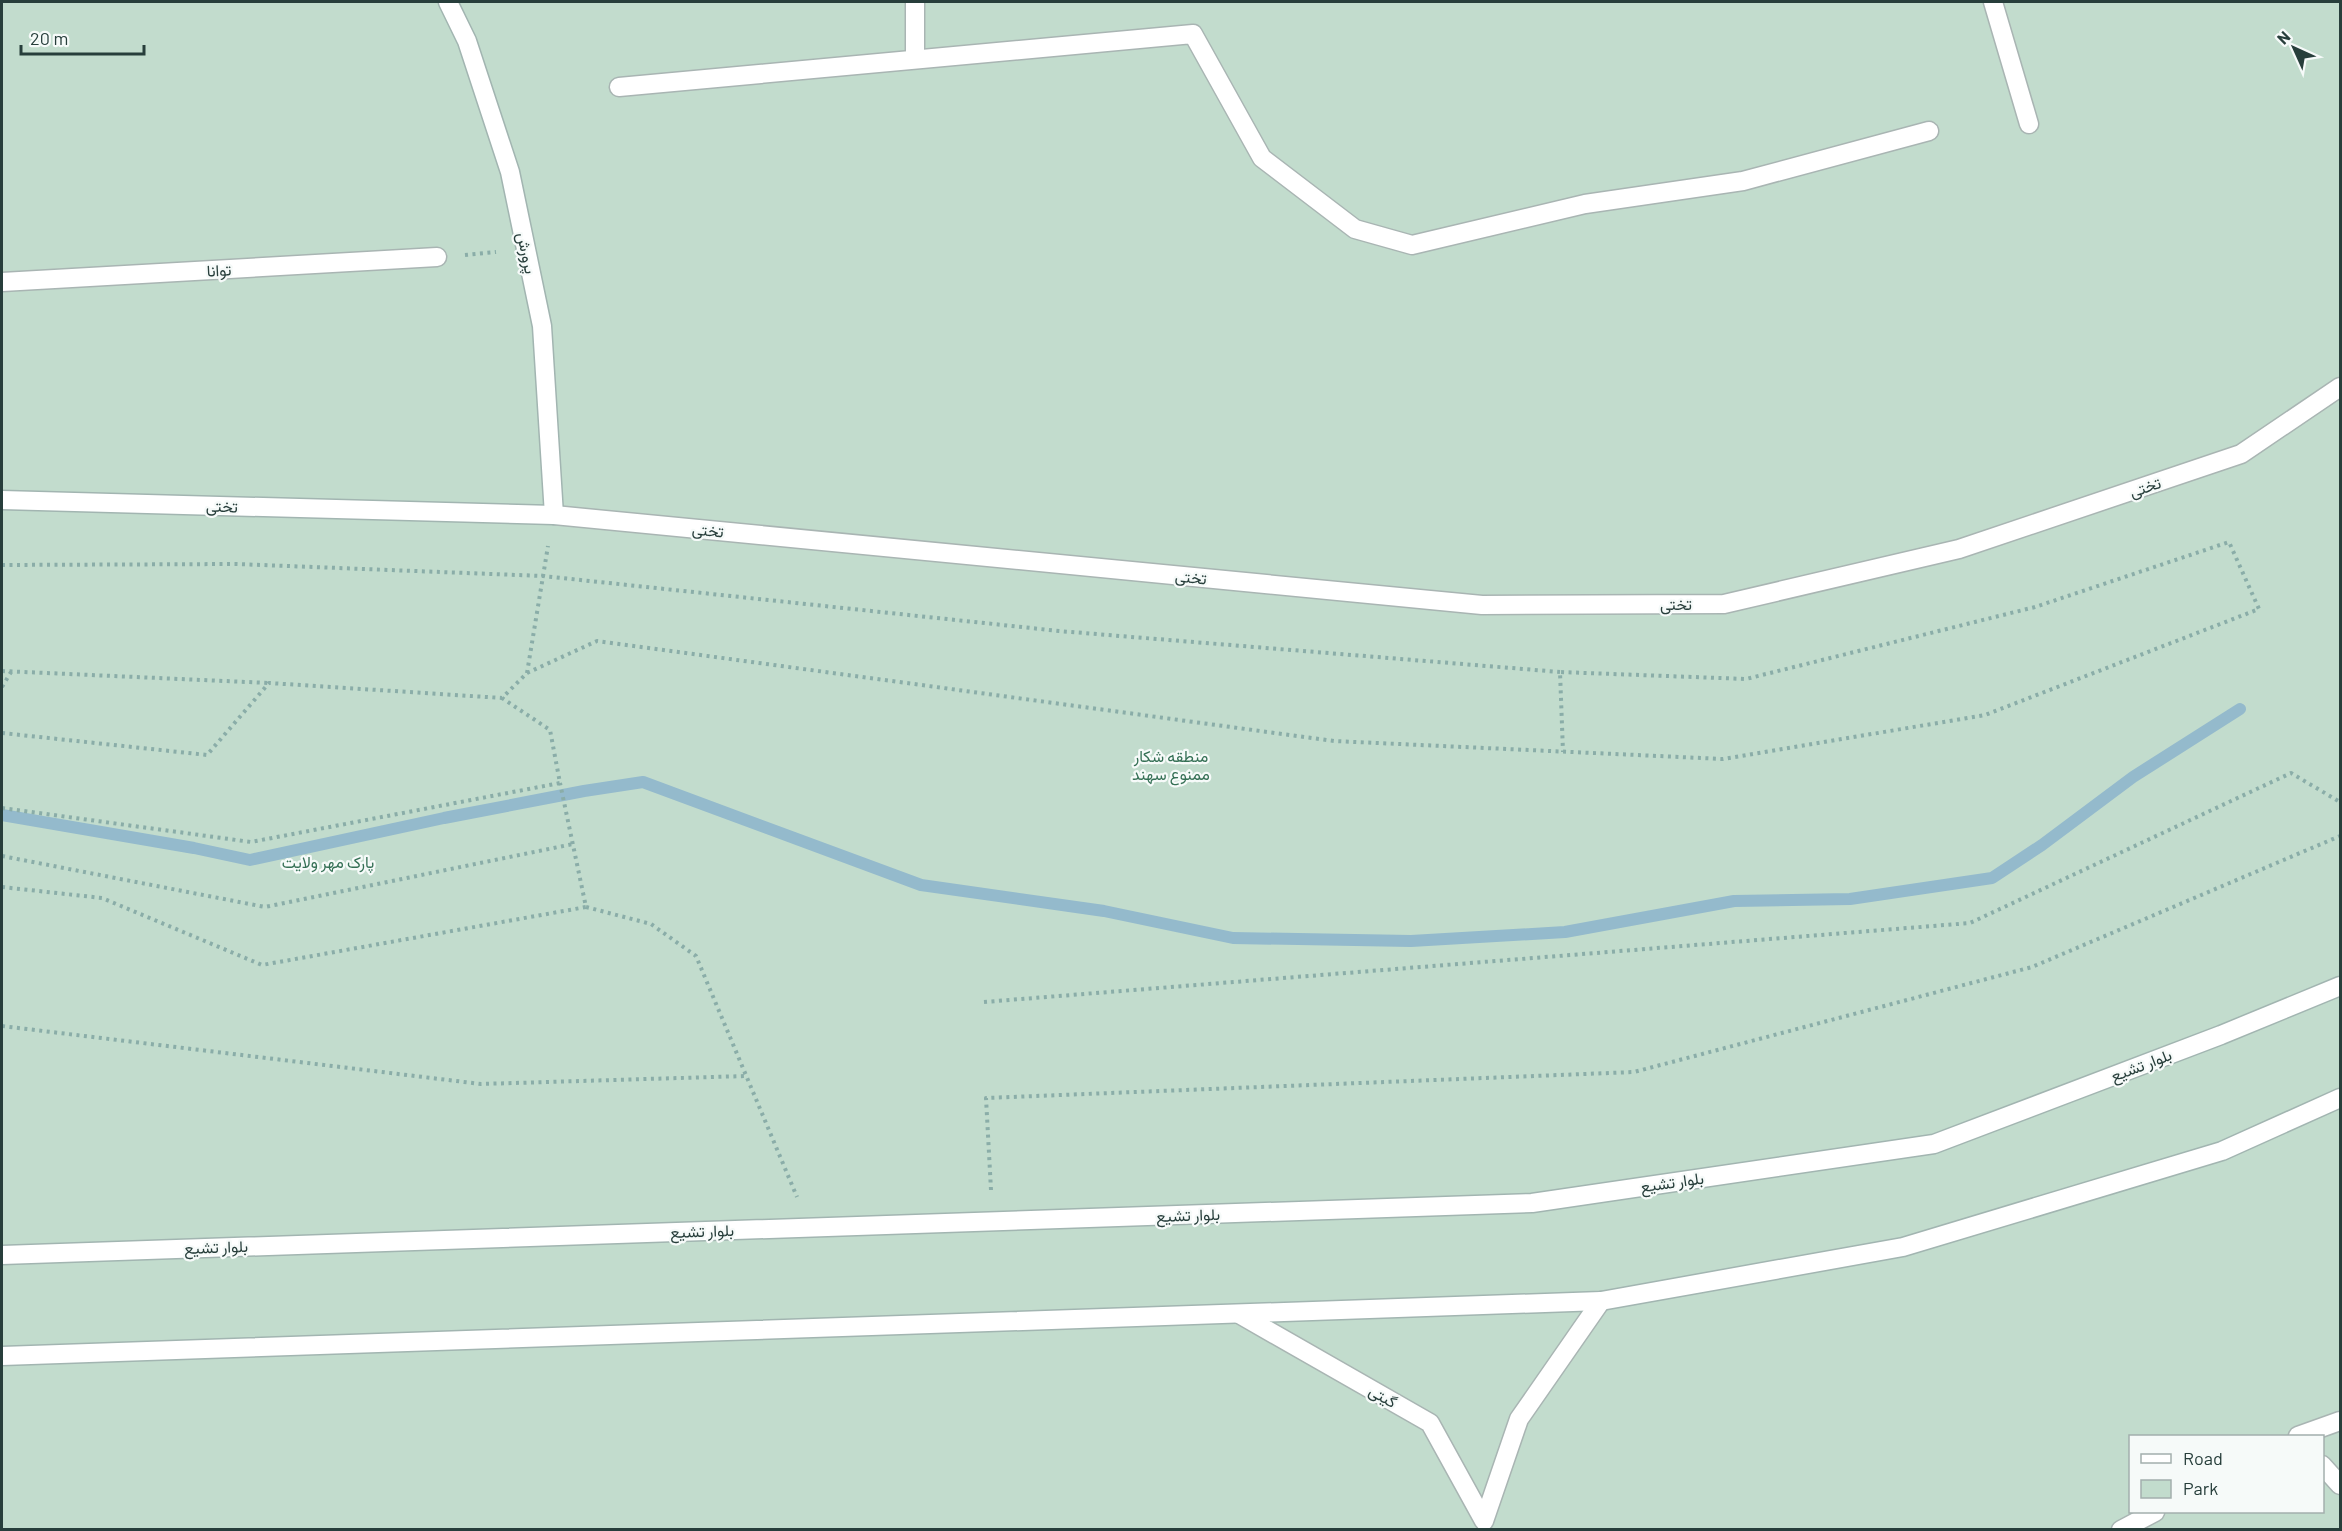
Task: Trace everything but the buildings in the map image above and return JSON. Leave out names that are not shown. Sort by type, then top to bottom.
[{"type":"main road","name":"پرورش","points":[[448,2],[467,41],[510,172],[542,326],[554,515]]},
{"type":"main road","points":[[915,2],[915,59]]},
{"type":"main road","points":[[1993,2],[2029,124]]},
{"type":"main road","points":[[619,87],[1193,34],[1262,158],[1355,229],[1413,245],[1585,204],[1743,181],[1929,131]]},
{"type":"main road","name":"توانا","points":[[2,282],[437,257]]},
{"type":"main road","name":"تختی","points":[[2,500],[554,515],[1482,605],[1724,604],[1959,549],[2241,454],[2340,387]]},
{"type":"main road","name":"بلوار تشیع","points":[[2,1255],[1532,1203],[1934,1144],[2221,1035],[2340,986]]},
{"type":"main road","points":[[2,1356],[1600,1301],[1903,1248],[2222,1151],[2340,1098]]},
{"type":"main road","name":"گیتی","points":[[1484,1525],[1519,1419],[1600,1301]]},
{"type":"main road","name":"گیتی","points":[[1239,1314],[1430,1424],[1484,1525]]},
{"type":"main road","points":[[2303,1435],[2340,1421]]},
{"type":"main road","points":[[2324,1468],[2340,1485]]},
{"type":"main road","points":[[2121,1530],[2153,1513]]},
{"type":"path","points":[[437,257],[526,249]]},
{"type":"path","points":[[526,673],[554,515]]},
{"type":"path","points":[[2,565],[236,564],[543,576],[1059,631],[1560,672],[1746,679],[2035,607],[2229,542],[2259,609],[1985,715],[1723,759],[1334,741],[597,641],[526,673],[502,698]]},
{"type":"path","points":[[2,671],[269,683],[502,698],[550,730],[586,907]]},
{"type":"path","points":[[2,687],[11,672]]},
{"type":"path","points":[[1560,672],[1563,752]]},
{"type":"path","points":[[2,733],[207,755],[269,683]]},
{"type":"path","points":[[984,1002],[1970,923],[2291,773],[2340,802]]},
{"type":"path","points":[[2,808],[251,842],[560,783]]},
{"type":"path","points":[[993,1221],[986,1098],[1634,1072],[2032,967],[2340,836]]},
{"type":"path","points":[[2,856],[265,907],[573,844]]},
{"type":"path","points":[[2,887],[102,898],[262,965],[586,907],[651,924],[696,956],[810,1228]]},
{"type":"path","points":[[2,1026],[481,1084],[746,1076]]},
{"type":"green space","name":"منطقه شکار ممنوع سهند","points":[[2,2],[2340,2],[2340,1529],[2,1530]]},
{"type":"waterway","points":[[2,815],[194,848],[250,860],[444,818],[643,782],[921,885],[1104,911],[1233,938],[1411,941],[1565,932],[1734,901],[1850,899],[1992,878],[2042,845],[2133,777],[2240,709]]},
{"type":"park label","name":"پارک مهر ولایت","points":[[328,862]]}]
